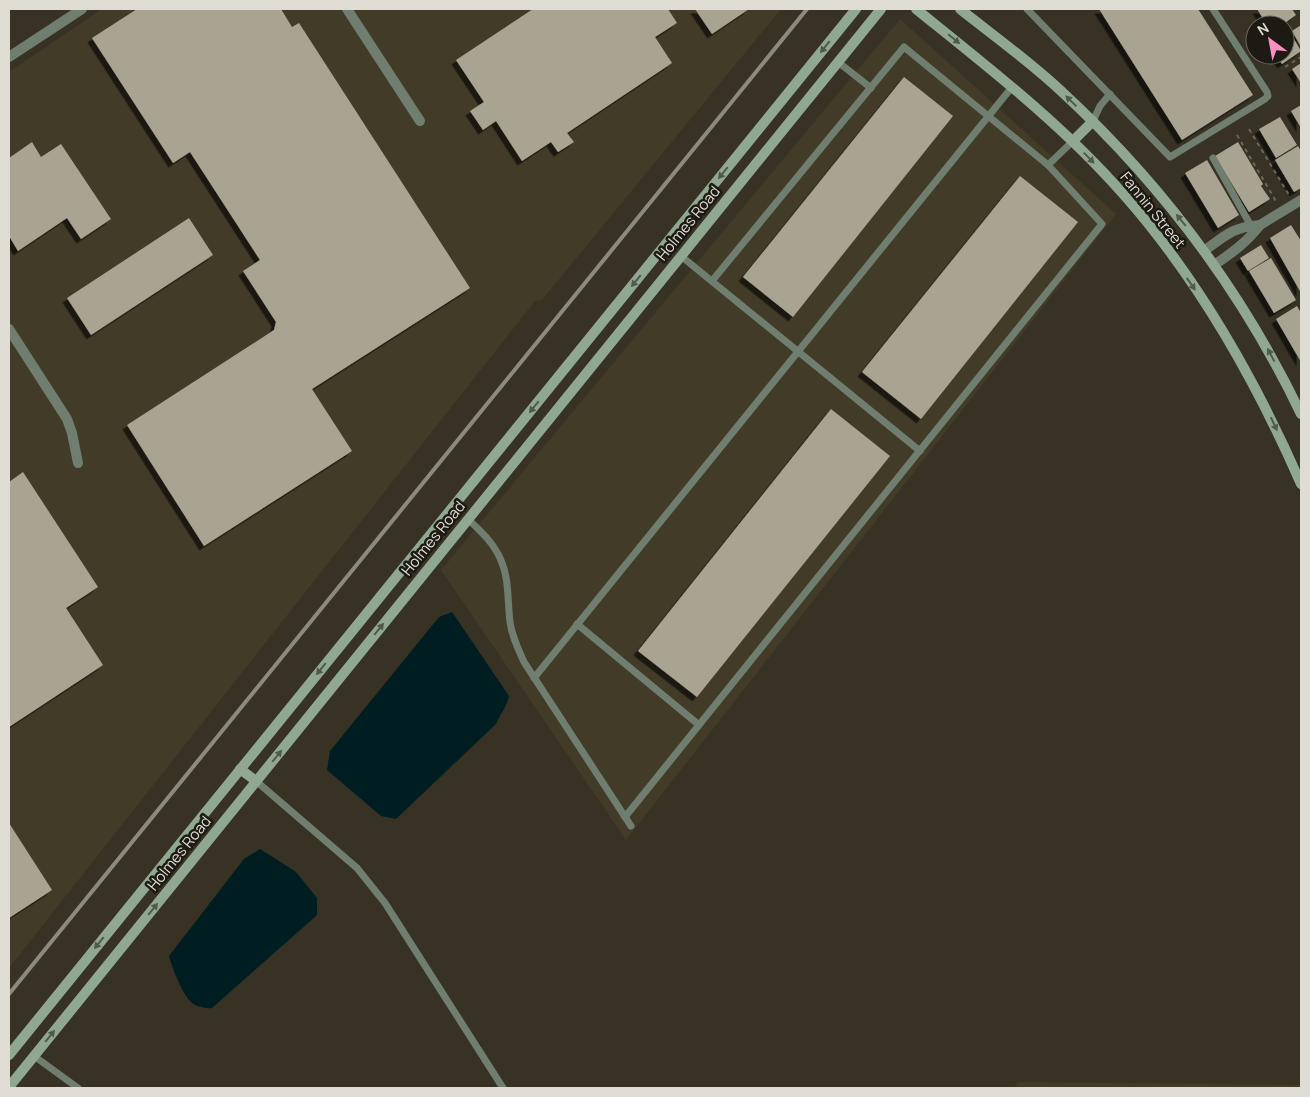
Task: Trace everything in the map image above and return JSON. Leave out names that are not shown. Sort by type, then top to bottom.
[{"type":"main road","name":"Holmes Road","points":[[9,1055],[856,9]]},
{"type":"main road","name":"Holmes Road","points":[[9,1087],[881,9]]},
{"type":"main road","name":"Fannin Street","points":[[916,9],[1012,88],[1073,142],[1124,195],[1160,240],[1201,297],[1265,405],[1301,484]]},
{"type":"main road","name":"Fannin Street","points":[[960,9],[1049,80],[1093,121],[1153,186],[1204,250],[1238,300],[1269,351],[1301,414]]},
{"type":"main road","points":[[1073,142],[1093,121]]},
{"type":"main road","points":[[667,243],[681,256]]},
{"type":"main road","points":[[452,508],[468,519]]},
{"type":"main road","points":[[240,769],[256,781]]},
{"type":"street","points":[[9,57],[82,9]]},
{"type":"street","points":[[346,9],[420,121]]},
{"type":"street","points":[[1204,250],[1241,227],[1256,225],[1298,202]]},
{"type":"street","points":[[1214,265],[1239,248],[1252,236],[1256,225]]},
{"type":"street","points":[[9,329],[67,419],[78,463]]},
{"type":"lane","points":[[1027,9],[1170,157],[1268,96],[1213,9]]},
{"type":"lane","points":[[625,817],[1102,224],[1048,165],[904,47],[712,281]]},
{"type":"lane","points":[[838,62],[871,88]]},
{"type":"lane","points":[[534,678],[1012,88]]},
{"type":"lane","points":[[1093,121],[1100,106],[1110,94]]},
{"type":"lane","points":[[1048,165],[1073,142]]},
{"type":"lane","points":[[1213,158],[1256,225]]},
{"type":"lane","points":[[681,256],[920,451]]},
{"type":"lane","points":[[468,519],[488,538],[498,553],[505,570],[509,589],[510,623],[516,645],[534,678],[631,826]]},
{"type":"lane","points":[[577,624],[699,725]]},
{"type":"lane","points":[[256,781],[357,868],[385,903],[503,1088]]},
{"type":"lane","points":[[34,1056],[78,1088]]},
{"type":"path","points":[[1285,67],[1301,57]]},
{"type":"path","points":[[1249,129],[1298,202]]},
{"type":"path","points":[[1237,135],[1282,212]]},
{"type":"shaded area","points":[[102,9],[781,9],[542,300],[535,301],[9,968],[9,72]]},
{"type":"shaded area","points":[[900,19],[1116,214],[626,840],[441,570]]},
{"type":"shaded area","points":[[1018,1082],[1301,1085],[1301,1088],[1014,1088]]},
{"type":"water","points":[[452,612],[509,696],[508,700],[496,724],[396,819],[381,816],[327,770],[330,751],[439,617]]},
{"type":"water","points":[[260,849],[296,872],[317,898],[317,915],[212,1008],[197,1006],[190,1001],[184,992],[169,956],[244,859]]},
{"type":"building","points":[[137,9],[281,9],[292,27],[299,23],[470,288],[312,389],[352,451],[204,546],[127,425],[274,330],[276,322],[243,271],[260,260],[190,152],[173,163],[92,38]]},
{"type":"building","points":[[533,9],[668,9],[677,23],[655,37],[672,63],[567,133],[574,142],[558,152],[551,142],[522,161],[496,121],[483,130],[470,111],[484,102],[456,60]]},
{"type":"building","points":[[695,9],[749,9],[712,34]]},
{"type":"building","points":[[1099,9],[1198,9],[1253,95],[1182,140]]},
{"type":"building","points":[[1257,9],[1292,9],[1296,15],[1295,16],[1261,15]]},
{"type":"building","points":[[1301,25],[1301,47],[1295,36],[1295,29]]},
{"type":"building","points":[[1295,41],[1301,51],[1295,55]]},
{"type":"building","points":[[1301,63],[1301,83],[1292,69]]},
{"type":"building","points":[[904,77],[953,116],[793,317],[743,277]]},
{"type":"building","points":[[1301,105],[1301,128],[1291,111]]},
{"type":"building","points":[[1280,117],[1297,145],[1276,158],[1259,129]]},
{"type":"building","points":[[32,142],[41,157],[61,144],[111,219],[81,239],[67,218],[18,251],[9,236],[9,158]]},
{"type":"building","points":[[1238,142],[1270,199],[1249,212],[1215,156]]},
{"type":"building","points":[[1298,146],[1301,151],[1301,188],[1294,192],[1275,160]]},
{"type":"building","points":[[1207,160],[1239,215],[1218,228],[1185,173]]},
{"type":"building","points":[[1020,176],[1078,222],[921,419],[862,372]]},
{"type":"building","points":[[189,218],[213,255],[91,335],[67,298]]},
{"type":"building","points":[[1291,225],[1301,241],[1301,293],[1270,238]]},
{"type":"building","points":[[1261,245],[1269,258],[1248,271],[1240,258]]},
{"type":"building","points":[[1271,258],[1296,300],[1274,313],[1249,271]]},
{"type":"building","points":[[1297,306],[1301,313],[1301,362],[1276,319]]},
{"type":"building","points":[[831,409],[890,456],[697,697],[638,651]]},
{"type":"building","points":[[23,472],[98,587],[66,608],[103,665],[9,727],[9,482]]},
{"type":"building","points":[[9,823],[52,890],[9,918]]},
{"type":"railway","points":[[9,994],[807,9]]}]
